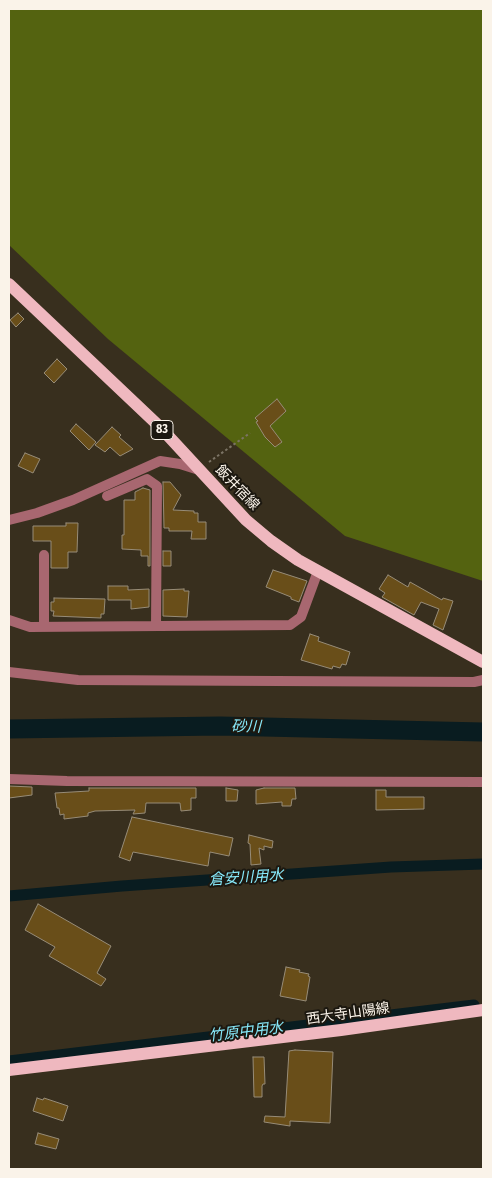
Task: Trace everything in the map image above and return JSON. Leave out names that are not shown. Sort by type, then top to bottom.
[{"type":"main road","name":"飯井宿線","points":[[9,284],[160,428],[246,520],[298,560],[483,662]]},
{"type":"main road","name":"西大寺山陽線","points":[[9,1070],[341,1030],[483,1010]]},
{"type":"street","points":[[9,520],[37,513],[73,500],[160,461],[180,464],[199,470]]},
{"type":"street","points":[[107,496],[147,479],[157,486],[156,626]]},
{"type":"street","points":[[44,555],[44,627]]},
{"type":"street","points":[[9,620],[30,627],[290,625],[301,617],[318,571]]},
{"type":"street","points":[[9,672],[78,680],[474,682],[483,680]]},
{"type":"street","points":[[9,779],[67,781],[483,782]]},
{"type":"path","points":[[199,470],[250,433]]},
{"type":"green space","points":[[9,9],[483,9],[483,581],[345,536],[108,339],[9,245]]},
{"type":"building","points":[[18,313],[24,319],[16,327],[10,320]]},
{"type":"building","points":[[57,359],[67,369],[54,383],[44,373]]},
{"type":"building","points":[[277,399],[286,411],[270,426],[282,442],[275,447],[265,437],[255,418]]},
{"type":"building","points":[[76,424],[96,442],[89,450],[70,431]]},
{"type":"building","points":[[112,427],[121,435],[119,437],[133,449],[120,456],[110,447],[105,452],[95,445]]},
{"type":"building","points":[[25,453],[40,459],[33,473],[18,466]]},
{"type":"building","points":[[163,482],[170,482],[181,495],[173,510],[194,511],[194,513],[198,513],[198,522],[206,522],[206,539],[191,539],[192,531],[169,531],[169,528],[164,528]]},
{"type":"building","points":[[143,488],[150,490],[150,566],[148,566],[148,556],[141,556],[141,550],[122,549],[124,500],[135,500],[135,492]]},
{"type":"building","points":[[66,523],[78,523],[77,552],[68,552],[68,568],[51,568],[51,541],[33,541],[33,526],[66,526]]},
{"type":"building","points":[[163,551],[171,551],[171,566],[163,566]]},
{"type":"building","points":[[273,570],[307,581],[299,602],[266,587]]},
{"type":"building","points":[[388,575],[408,587],[410,582],[442,600],[443,598],[453,601],[443,630],[433,625],[439,609],[421,602],[414,615],[382,597],[385,593],[379,589]]},
{"type":"building","points":[[108,586],[128,586],[128,590],[149,589],[149,607],[131,609],[131,600],[108,600]]},
{"type":"building","points":[[184,589],[184,591],[189,591],[187,617],[163,616],[163,590]]},
{"type":"building","points":[[54,598],[105,599],[104,614],[101,614],[101,618],[53,616],[54,611],[51,611],[51,602],[54,602]]},
{"type":"building","points":[[310,634],[319,637],[318,641],[350,652],[346,665],[342,664],[340,668],[333,666],[332,669],[301,660]]},
{"type":"building","points":[[9,786],[32,787],[32,795],[9,798]]},
{"type":"building","points":[[89,788],[196,788],[196,798],[191,798],[191,810],[181,811],[180,803],[146,803],[145,813],[133,814],[135,810],[95,811],[88,813],[88,816],[64,819],[64,814],[60,815],[59,808],[57,808],[55,793],[89,791]]},
{"type":"building","points":[[226,788],[238,790],[237,801],[226,801]]},
{"type":"building","points":[[264,788],[295,788],[296,799],[292,799],[291,806],[282,806],[282,802],[256,804],[256,790]]},
{"type":"building","points":[[376,790],[386,790],[386,797],[424,797],[424,809],[376,810]]},
{"type":"building","points":[[132,817],[233,838],[229,856],[210,852],[208,866],[133,852],[130,861],[119,857]]},
{"type":"building","points":[[249,835],[273,841],[272,848],[264,846],[264,850],[259,848],[261,864],[251,865],[250,844],[248,843]]},
{"type":"building","points":[[38,904],[111,946],[97,973],[106,979],[101,986],[49,956],[55,947],[25,930]]},
{"type":"building","points":[[286,967],[309,974],[306,1001],[280,996]]},
{"type":"building","points":[[289,1051],[333,1052],[330,1123],[290,1121],[290,1126],[264,1122],[265,1116],[285,1117]]},
{"type":"building","points":[[253,1057],[264,1057],[265,1084],[262,1086],[262,1097],[254,1097]]},
{"type":"building","points":[[37,1098],[43,1100],[44,1098],[68,1106],[63,1121],[33,1111]]},
{"type":"building","points":[[38,1133],[59,1139],[56,1149],[35,1144]]},
{"type":"waterway","name":"砂川","points":[[9,729],[220,726],[483,732]]},
{"type":"waterway","name":"倉安川用水","points":[[9,896],[391,867],[483,864]]},
{"type":"waterway","name":"竹原中用水","points":[[9,1061],[474,1005]]}]
